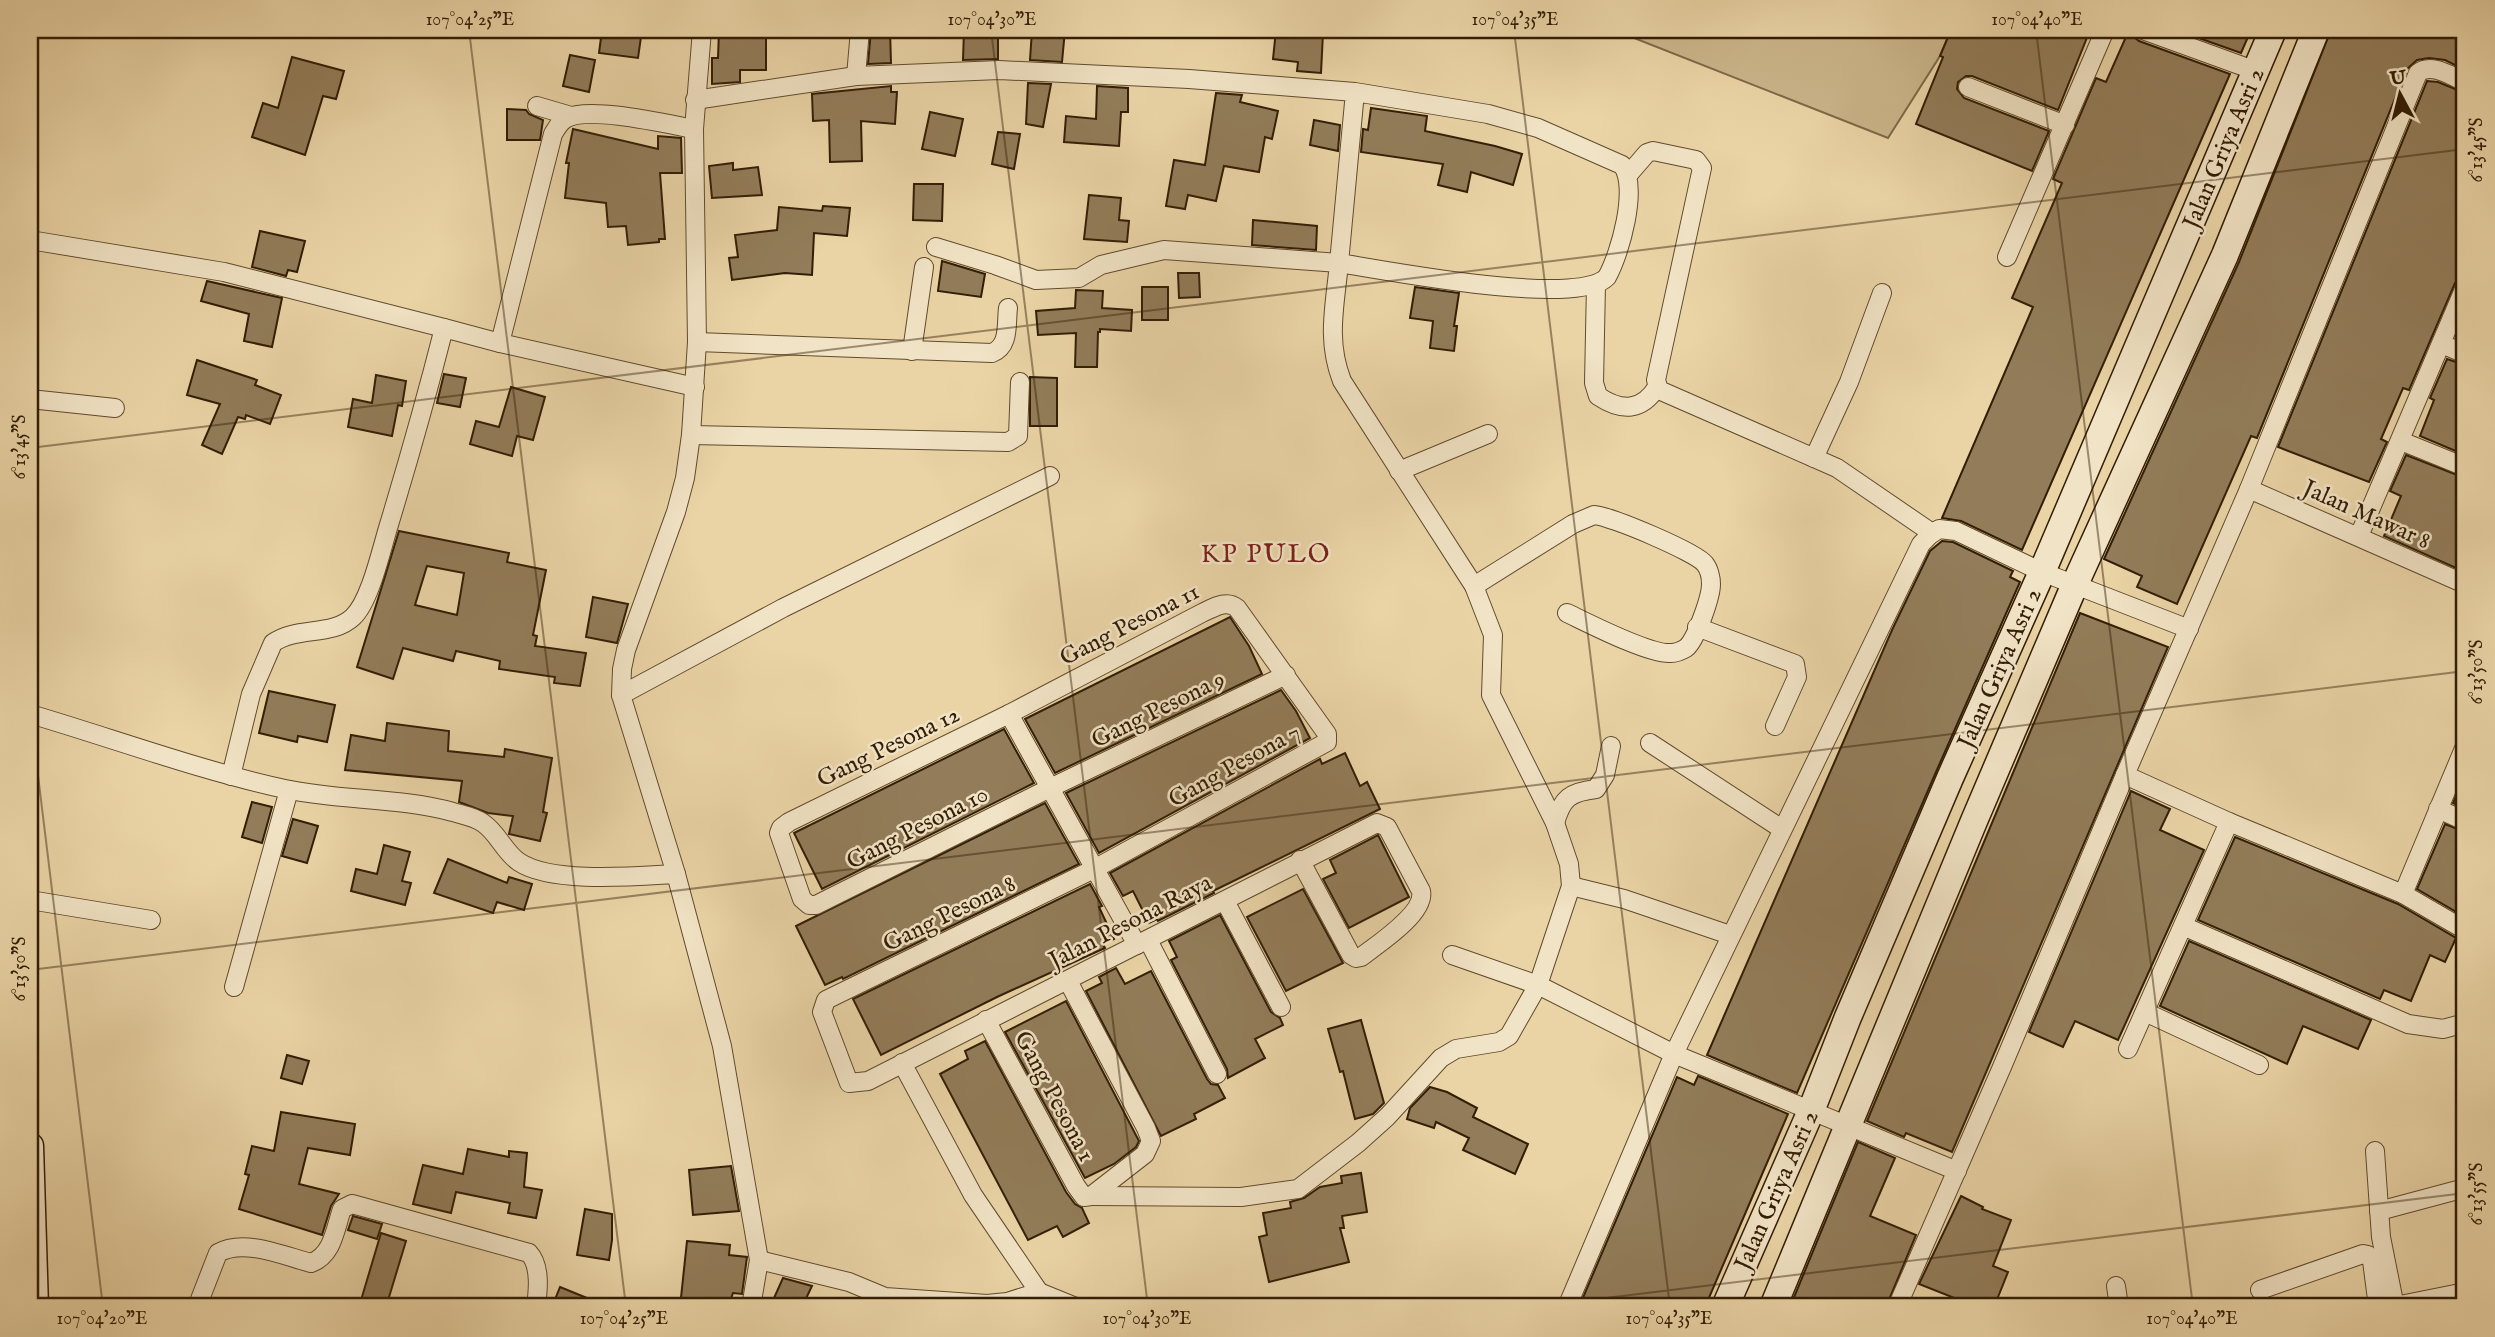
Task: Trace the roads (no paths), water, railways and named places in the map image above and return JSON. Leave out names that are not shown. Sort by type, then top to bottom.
[{"type":"street","points":[[702,30],[694,129],[697,342],[691,435],[685,478],[676,512],[626,650],[621,695],[676,874],[722,1046],[759,1260],[751,1307]]},
{"type":"street","points":[[856,76],[859,30]]},
{"type":"street","points":[[2007,257],[2105,30]]},
{"type":"street","points":[[2143,30],[2256,71]]},
{"type":"street","name":"Jalan Griya Asri 2","points":[[1726,1307],[1813,1111],[1940,803],[2042,572],[2273,30]]},
{"type":"street","name":"Jalan Griya Asri 2","points":[[1773,1307],[1846,1125],[2075,584],[2225,255],[2316,30]]},
{"type":"street","points":[[1897,1307],[2249,489],[2418,73],[2430,68],[2465,82]]},
{"type":"street","points":[[695,100],[856,76],[999,70],[1189,79],[1355,92],[1488,114],[1538,128],[1622,165],[1630,186],[1626,218],[1609,273],[1596,284],[1569,289],[1546,290],[1339,263],[1164,250],[1101,265],[1079,278],[1036,280],[936,247]]},
{"type":"street","points":[[1968,87],[2065,125]]},
{"type":"street","points":[[1086,1196],[1241,1197],[1298,1189],[1387,1117],[1441,1058],[1456,1049],[1493,1044],[1506,1039],[1538,985],[1570,886],[1569,864],[1555,823],[1491,695],[1493,635],[1474,586],[1342,381],[1334,360],[1332,337],[1355,92]]},
{"type":"street","points":[[537,106],[571,116],[596,113],[694,129]]},
{"type":"street","points":[[500,343],[553,134],[559,124],[571,116]]},
{"type":"street","points":[[1628,175],[1647,153],[1653,151],[1696,160],[1702,168],[1656,380],[1661,392],[1838,468],[1932,533]]},
{"type":"street","points":[[30,240],[224,272],[500,343],[695,387]]},
{"type":"street","points":[[912,351],[924,267]]},
{"type":"street","points":[[1596,284],[1594,383],[1598,396],[1616,405],[1638,407],[1650,399],[1657,387]]},
{"type":"street","points":[[2359,536],[2465,287]]},
{"type":"street","points":[[1814,458],[1849,382],[1882,293]]},
{"type":"street","points":[[697,342],[996,352],[1005,340],[1007,308]]},
{"type":"street","points":[[231,776],[251,694],[274,643],[294,633],[342,624],[356,614],[362,605],[418,429],[444,328]]},
{"type":"street","points":[[2442,344],[2465,354]]},
{"type":"street","points":[[691,435],[1008,442],[1018,436],[1020,382]]},
{"type":"street","points":[[30,399],[115,408]]},
{"type":"street","points":[[1399,471],[1488,435]]},
{"type":"street","points":[[2401,441],[2465,467]]},
{"type":"street","points":[[621,695],[783,608],[1050,476]]},
{"type":"street","name":"Jalan Mawar 8","points":[[2249,489],[2465,584]]},
{"type":"street","points":[[1474,586],[1573,524],[1587,517],[1600,515],[1658,538],[1702,560],[1706,565],[1711,586],[1692,641],[1677,653],[1664,653],[1612,634],[1567,613]]},
{"type":"street","points":[[1567,1307],[1674,1054],[1921,544],[1939,529],[1956,531],[2042,572],[2189,629]]},
{"type":"street","name":"Gang Pesona 11","points":[[1009,714],[1202,613],[1225,604],[1237,608],[1286,675]]},
{"type":"street","points":[[1697,627],[1796,666],[1797,677],[1776,726]]},
{"type":"street","name":"Gang Pesona 9","points":[[1050,788],[1286,675]]},
{"type":"street","name":"Gang Pesona 7","points":[[1094,869],[1327,742],[1326,734],[1286,675]]},
{"type":"street","points":[[30,714],[231,776],[289,790],[402,802],[474,818],[488,827],[514,859],[535,869],[571,876],[676,874]]},
{"type":"street","points":[[1009,714],[1094,869],[1142,942],[1217,1074]]},
{"type":"street","name":"Gang Pesona 12","points":[[805,902],[779,837],[781,828],[1009,714]]},
{"type":"street","points":[[1650,743],[1782,829]]},
{"type":"street","points":[[1555,823],[1560,804],[1578,791],[1596,789],[1605,775],[1611,746]]},
{"type":"street","points":[[2403,894],[2465,746]]},
{"type":"street","points":[[2124,775],[2403,894],[2465,930]]},
{"type":"street","name":"Gang Pesona 10","points":[[805,902],[816,905],[1050,788]]},
{"type":"street","points":[[234,987],[289,790]]},
{"type":"street","points":[[2438,809],[2465,821]]},
{"type":"street","points":[[2128,1049],[2229,822]]},
{"type":"street","name":"Jalan Pesona Raya","points":[[849,1083],[868,1081],[1225,901],[1300,860],[1380,823],[1387,827],[1421,891],[1422,898],[1414,913],[1362,957],[1356,958],[1351,955],[1300,860]]},
{"type":"street","name":"Gang Pesona 8","points":[[849,1083],[822,1012],[826,1000],[1094,869]]},
{"type":"street","points":[[1570,886],[1625,899],[1730,935]]},
{"type":"street","points":[[30,900],[151,920]]},
{"type":"street","points":[[1225,901],[1281,1007]]},
{"type":"street","points":[[2183,926],[2408,1024],[2443,1029],[2465,1023]]},
{"type":"street","points":[[1452,955],[1538,985],[1674,1054],[1957,1171]]},
{"type":"street","points":[[1068,981],[1151,1141],[1145,1154],[1086,1196]]},
{"type":"street","points":[[2145,1012],[2259,1065]]},
{"type":"street","name":"Gang Pesona 1","points":[[986,1020],[1086,1196]]},
{"type":"street","points":[[902,1063],[973,1195],[1039,1292],[1076,1307]]},
{"type":"street","points":[[30,1146],[35,1307]]},
{"type":"street","points":[[2375,1151],[2381,1237],[2395,1307],[2465,1292]]},
{"type":"street","points":[[2379,1211],[2465,1188]]},
{"type":"street","points":[[197,1307],[218,1253],[227,1248],[258,1249],[311,1264],[325,1255],[342,1209],[352,1204],[529,1253],[534,1260],[537,1275],[536,1307]]},
{"type":"street","points":[[2260,1290],[2363,1254],[2368,1255],[2372,1261],[2378,1307]]},
{"type":"street","points":[[759,1260],[849,1282],[885,1297],[922,1304],[997,1304],[1039,1292]]},
{"type":"street","points":[[2116,1286],[2119,1307]]},
{"type":"district","name":"KP PULO","points":[[1266,553]]}]
